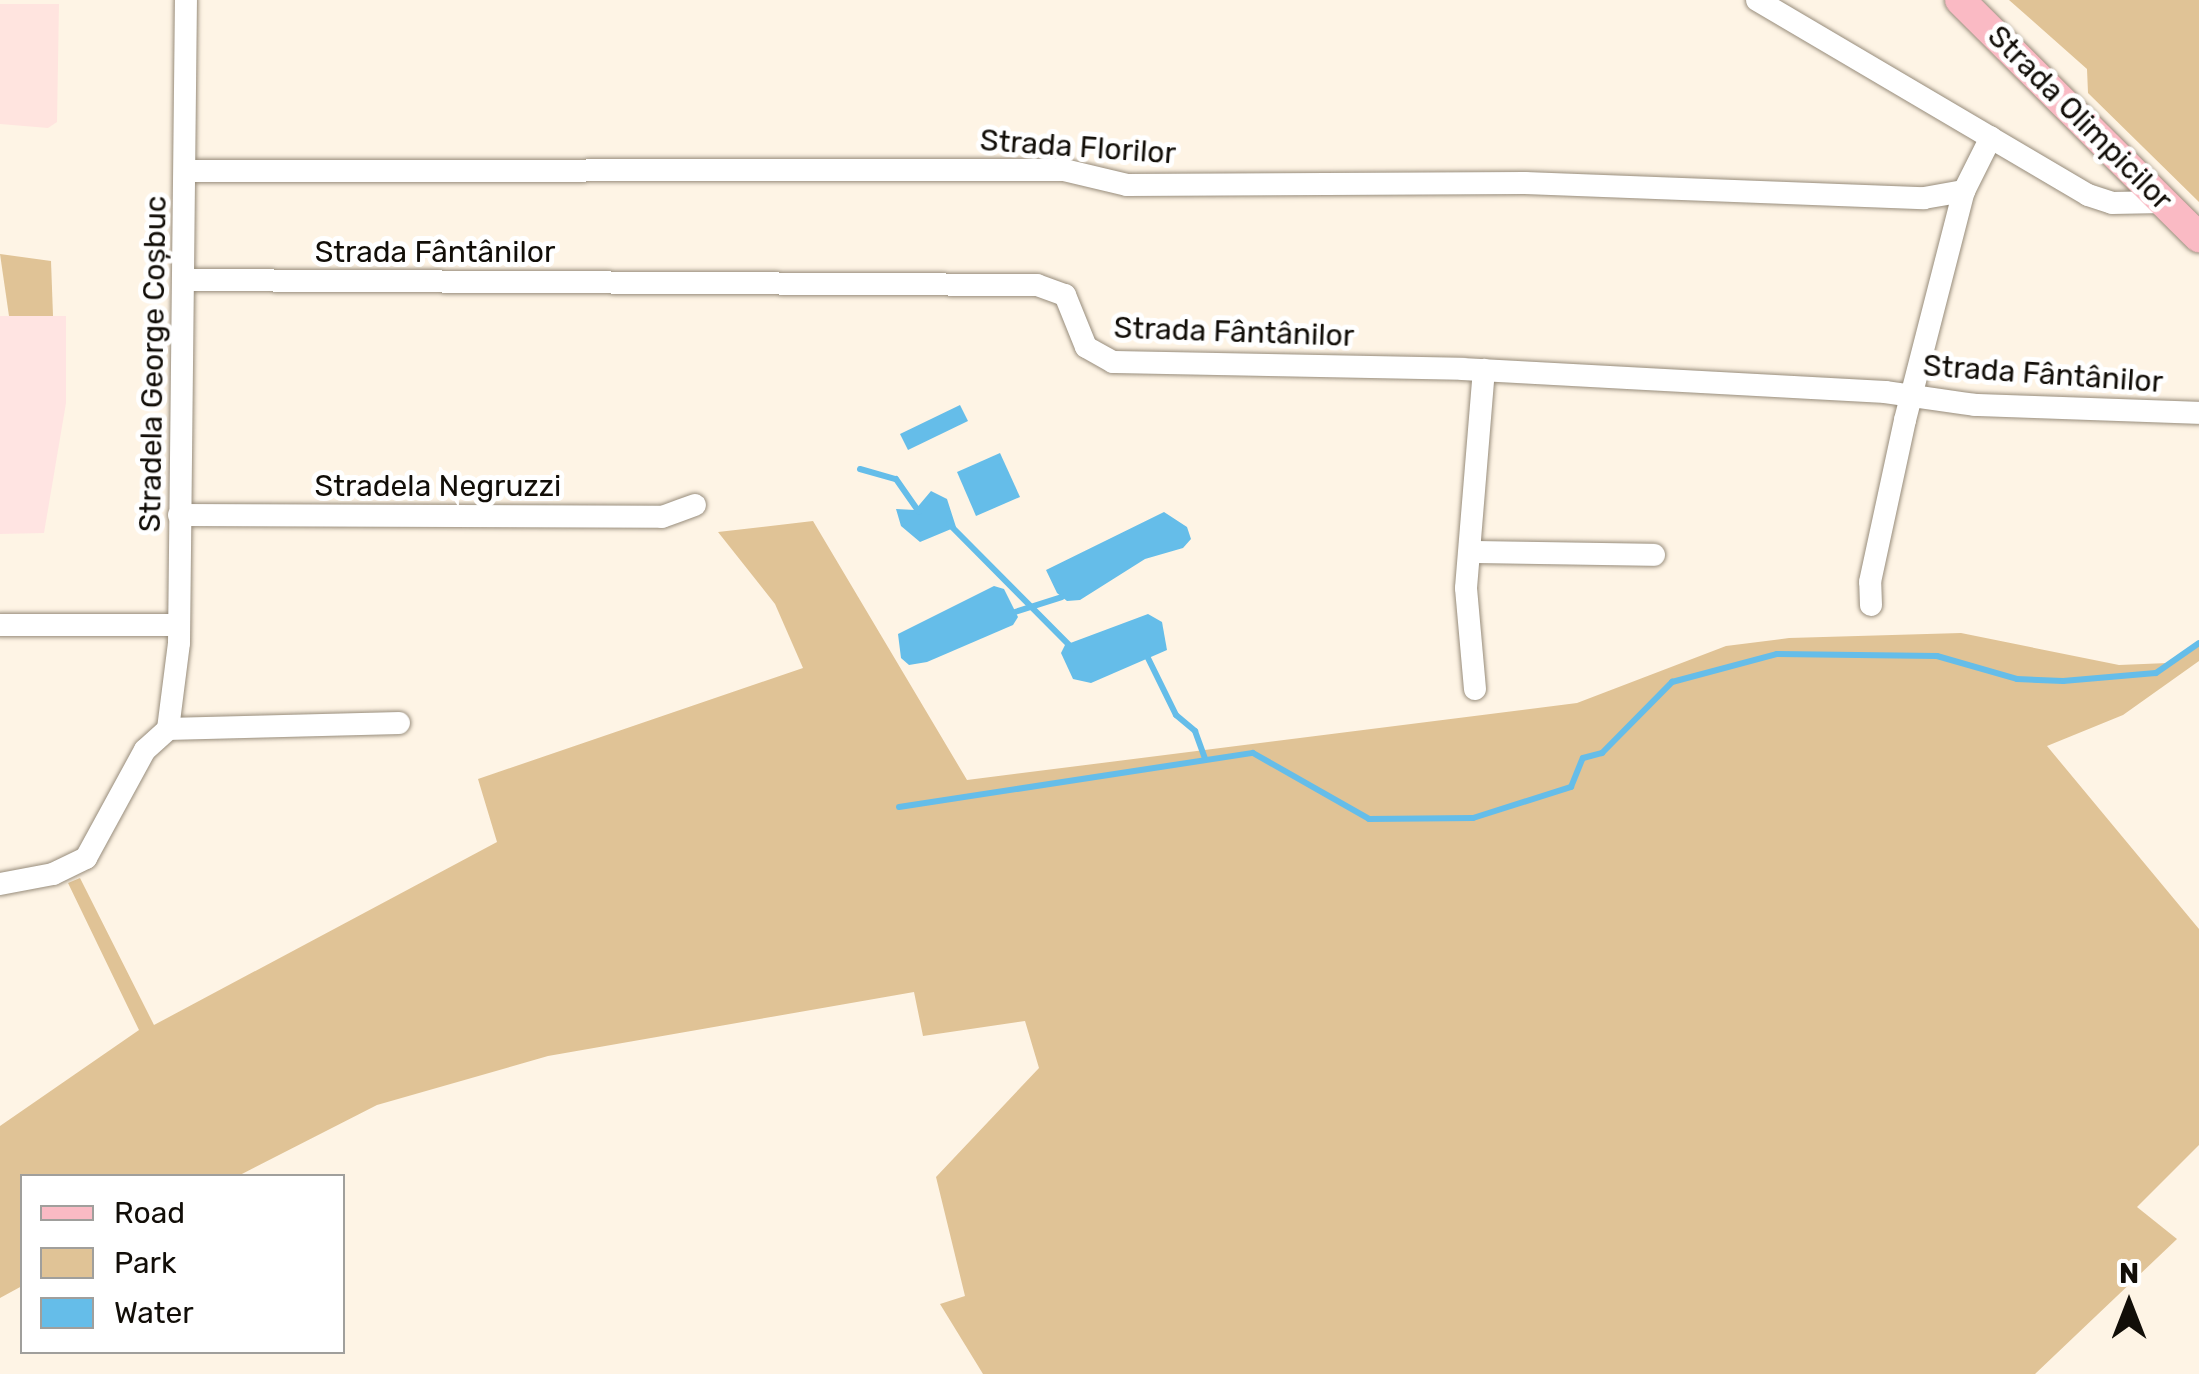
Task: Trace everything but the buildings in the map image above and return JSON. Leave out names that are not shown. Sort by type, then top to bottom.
[{"type":"main road","name":"Strada Olimpicilor","points":[[1960,0],[2199,237]]},
{"type":"street","name":"Stradela George Coșbuc","points":[[168,729],[178,625],[187,280],[186,0]]},
{"type":"street","points":[[1757,0],[2100,199],[2164,202]]},
{"type":"street","points":[[1871,605],[1870,582],[1911,396],[1964,191],[1991,138]]},
{"type":"street","name":"Strada Florilor","points":[[188,171],[1064,170],[1127,185],[1525,184],[1924,198],[1964,191]]},
{"type":"street","name":"Strada Fântânilor","points":[[187,280],[1037,285],[1064,295],[1086,346],[1112,362],[1484,370],[1911,396],[1975,405],[2199,413]]},
{"type":"street","points":[[1476,689],[1466,588],[1484,370]]},
{"type":"street","name":"Stradela Negruzzi","points":[[179,515],[662,516],[694,506]]},
{"type":"street","points":[[1471,552],[1654,555]]},
{"type":"street","points":[[0,625],[178,625]]},
{"type":"street","points":[[0,884],[53,874],[86,858],[145,750],[168,729],[399,724]]},
{"type":"shaded area","points":[[0,4],[59,4],[57,122],[48,128],[0,124]]},
{"type":"shaded area","points":[[0,316],[66,316],[66,403],[44,533],[0,534]]},
{"type":"green space","points":[[2009,0],[2199,0],[2199,202],[2088,93],[2087,69]]},
{"type":"green space","points":[[0,254],[51,261],[53,316],[9,316]]},
{"type":"green space","points":[[813,521],[967,780],[1577,703],[1726,646],[1789,638],[1961,633],[2119,665],[2168,663],[2199,644],[2199,661],[2123,715],[2047,746],[2199,929],[2199,1145],[2137,1207],[2177,1239],[2035,1374],[983,1374],[940,1304],[965,1296],[936,1177],[1039,1068],[1025,1021],[923,1036],[914,992],[548,1056],[377,1105],[242,1174],[20,1174],[20,1287],[0,1298],[0,1126],[139,1030],[68,883],[80,878],[154,1025],[497,842],[478,779],[803,668],[775,604],[718,532]]},
{"type":"water","points":[[960,405],[968,421],[908,450],[900,434]]},
{"type":"water","points":[[1000,453],[1020,497],[976,516],[957,472]]},
{"type":"water","points":[[931,491],[947,499],[956,527],[920,542],[901,526],[896,509],[915,510]]},
{"type":"water","points":[[1164,512],[1187,527],[1191,539],[1183,548],[1145,559],[1080,600],[1067,601],[1057,593],[1046,570]]},
{"type":"water","points":[[994,586],[1004,589],[1018,617],[1013,625],[927,662],[909,665],[901,658],[898,634]]},
{"type":"water","points":[[1148,614],[1162,622],[1167,650],[1091,683],[1073,679],[1061,653],[1065,645]]},
{"type":"waterway","points":[[860,469],[896,479],[919,512]]},
{"type":"waterway","points":[[949,524],[1073,649]]},
{"type":"waterway","points":[[1015,612],[1062,597]]},
{"type":"waterway","points":[[899,807],[1253,753],[1369,819],[1473,818],[1571,787],[1583,758],[1602,753],[1672,682],[1777,654],[1937,656],[2017,679],[2063,681],[2156,673],[2199,643]]},
{"type":"waterway","points":[[1146,654],[1176,715],[1195,731],[1205,759]]}]
